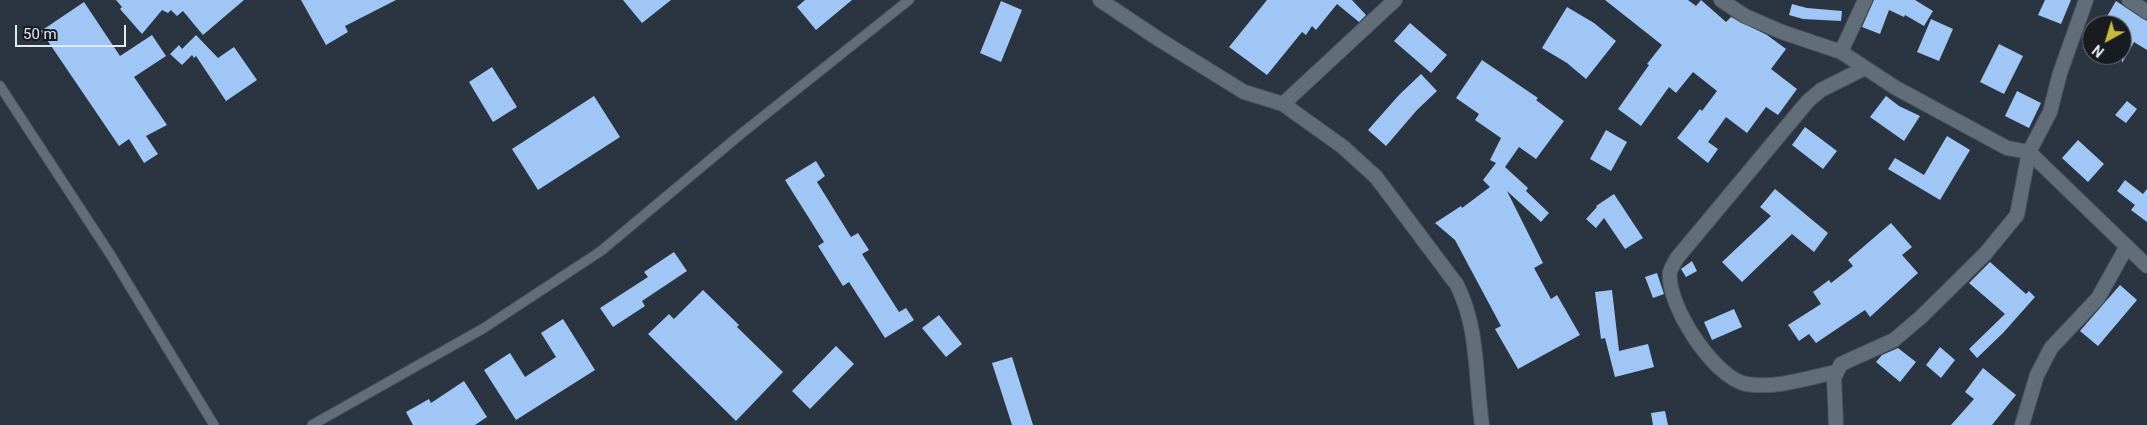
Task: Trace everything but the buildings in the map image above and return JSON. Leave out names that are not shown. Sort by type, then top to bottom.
[{"type":"street","points":[[1100,0],[1244,92],[1283,104],[1343,147],[1376,176],[1457,285],[1467,304],[1474,336],[1482,425]]},
{"type":"street","points":[[1283,104],[1395,0]]},
{"type":"street","points":[[1721,0],[1745,16],[1782,32],[1841,52],[1904,92],[1999,144],[2007,148],[2028,152],[2126,248],[2147,266]]},
{"type":"street","points":[[1841,52],[1865,0]]},
{"type":"street","points":[[1836,425],[1834,378],[1841,364],[1894,340],[1921,317],[1985,254],[2017,215],[2028,152],[2050,112],[2060,73],[2086,0]]},
{"type":"street","points":[[2129,0],[2147,12]]},
{"type":"street","points":[[1836,372],[1767,386],[1744,384],[1726,374],[1702,351],[1694,338],[1678,306],[1670,271],[1677,258],[1808,101],[1821,90],[1865,68]]},
{"type":"street","points":[[2022,425],[2037,376],[2051,348],[2098,298],[2126,248]]},
{"type":"lane","points":[[312,425],[484,328],[601,251],[741,134],[909,0]]},
{"type":"lane","points":[[0,86],[110,254],[214,425]]}]
